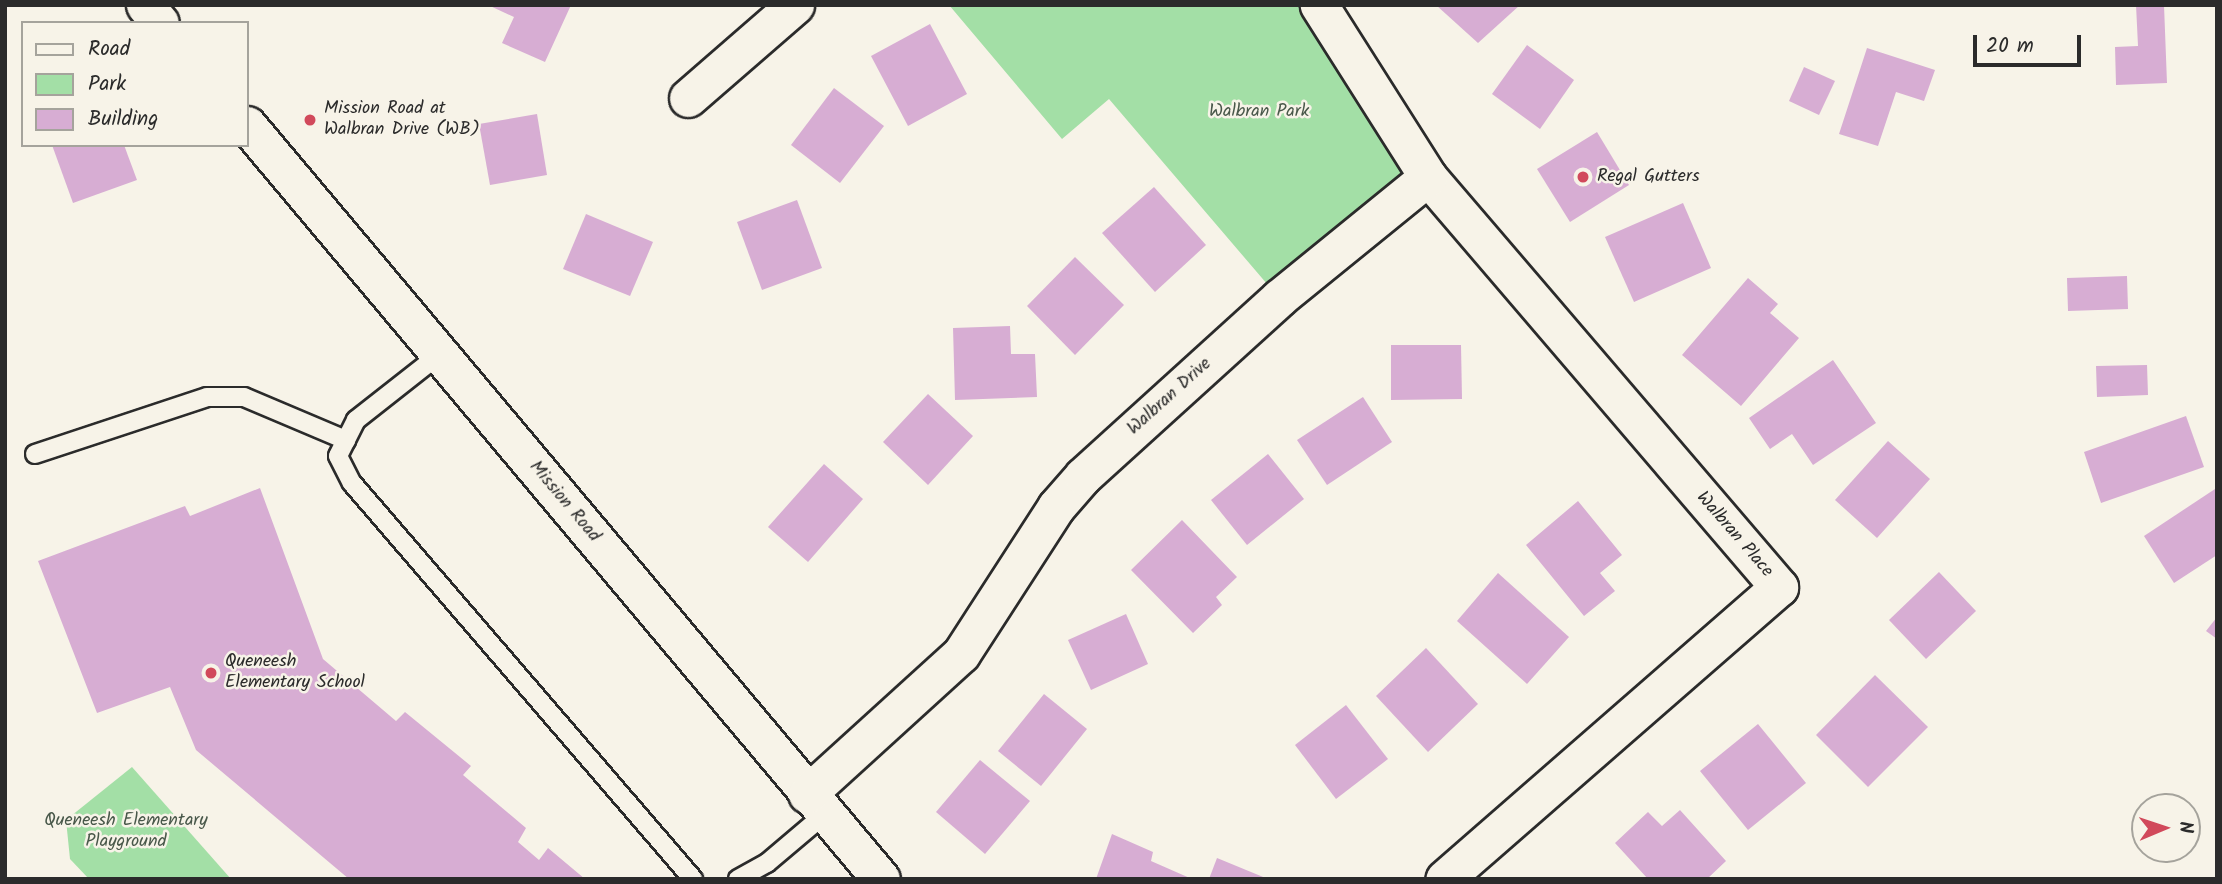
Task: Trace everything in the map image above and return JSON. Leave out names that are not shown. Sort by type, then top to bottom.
[{"type":"street","points":[[145,5],[158,21]]},
{"type":"street","points":[[688,98],[795,5]]},
{"type":"street","points":[[1319,5],[1428,177]]},
{"type":"street","name":"Mission Road","points":[[248,126],[881,879]]},
{"type":"street","name":"Walbran Drive","points":[[816,804],[961,654],[1056,508],[1083,476],[1279,298],[1428,177]]},
{"type":"street","name":"Walbran Place","points":[[1428,177],[1779,587],[1444,879]]},
{"type":"lane","points":[[440,354],[356,420],[338,456],[352,483],[693,879]]},
{"type":"lane","points":[[35,454],[207,397],[244,397],[345,440]]},
{"type":"lane","points":[[738,879],[767,863],[816,804]]},
{"type":"green space","name":"Walbran Park","points":[[949,5],[1319,5],[1428,177],[1279,298],[1109,99],[1062,139]]},
{"type":"green space","name":"Queneesh Elementary Playground","points":[[132,767],[231,879],[89,879],[70,859],[66,820]]},
{"type":"building","points":[[488,5],[571,5],[545,62],[502,43],[514,17]]},
{"type":"building","points":[[1436,5],[1520,5],[1478,43]]},
{"type":"building","points":[[2136,5],[2164,5],[2167,83],[2116,85],[2115,47],[2138,46]]},
{"type":"building","points":[[930,24],[967,94],[908,126],[871,56]]},
{"type":"building","points":[[1527,45],[1574,80],[1540,129],[1492,94]]},
{"type":"building","points":[[1867,48],[1935,70],[1924,101],[1896,92],[1878,146],[1839,134]]},
{"type":"building","points":[[1804,67],[1835,81],[1819,115],[1789,101]]},
{"type":"building","points":[[834,88],[884,126],[840,183],[791,145]]},
{"type":"building","points":[[537,114],[547,175],[490,185],[479,124]]},
{"type":"building","name":"Regal Gutters","points":[[1597,132],[1629,185],[1570,222],[1537,169]]},
{"type":"building","points":[[53,147],[125,147],[137,180],[73,203]]},
{"type":"building","points":[[1154,187],[1206,245],[1155,292],[1102,233]]},
{"type":"building","points":[[797,200],[822,268],[762,290],[737,222]]},
{"type":"building","points":[[1683,203],[1711,268],[1634,302],[1605,237]]},
{"type":"building","points":[[586,214],[653,242],[630,296],[563,269]]},
{"type":"building","points":[[1075,257],[1124,305],[1075,355],[1027,306]]},
{"type":"building","points":[[2127,276],[2128,309],[2068,311],[2067,278]]},
{"type":"building","points":[[1748,278],[1778,304],[1770,313],[1799,338],[1741,406],[1682,355]]},
{"type":"building","points":[[1010,326],[1011,354],[1035,354],[1037,397],[955,400],[953,328]]},
{"type":"building","points":[[1391,345],[1461,345],[1462,399],[1391,400]]},
{"type":"building","points":[[1833,360],[1876,423],[1813,465],[1792,434],[1770,449],[1749,418]]},
{"type":"building","points":[[2147,365],[2148,395],[2097,397],[2096,366]]},
{"type":"building","points":[[928,394],[973,436],[928,485],[883,442]]},
{"type":"building","points":[[1363,397],[1392,442],[1327,485],[1297,440]]},
{"type":"building","points":[[2186,416],[2204,467],[2101,503],[2084,452]]},
{"type":"building","points":[[1888,441],[1930,479],[1877,538],[1835,500]]},
{"type":"building","points":[[1268,454],[1304,499],[1247,545],[1211,500]]},
{"type":"building","points":[[824,464],[863,499],[808,562],[768,527]]},
{"type":"building","name":"Queneesh Elementary School","points":[[260,488],[323,659],[396,721],[405,712],[471,766],[463,775],[526,828],[518,842],[539,860],[548,848],[585,879],[349,879],[196,750],[170,687],[97,713],[38,561],[185,506],[190,516]]},
{"type":"building","points":[[2215,489],[2217,555],[2174,583],[2144,536]]},
{"type":"building","points":[[1578,501],[1622,555],[1600,573],[1615,591],[1584,616],[1526,545]]},
{"type":"building","points":[[1182,520],[1237,577],[1216,597],[1222,605],[1193,633],[1131,570]]},
{"type":"building","points":[[1939,572],[1976,611],[1926,659],[1889,620]]},
{"type":"building","points":[[1498,573],[1569,637],[1527,684],[1457,621]]},
{"type":"building","points":[[1126,614],[1148,664],[1091,690],[1068,640]]},
{"type":"building","points":[[2217,617],[2217,639],[2206,631]]},
{"type":"building","points":[[1426,648],[1478,704],[1428,752],[1376,696]]},
{"type":"building","points":[[1875,675],[1928,727],[1868,787],[1816,735]]},
{"type":"building","points":[[1044,694],[1087,729],[1041,786],[998,751]]},
{"type":"building","points":[[1346,705],[1388,759],[1336,799],[1295,745]]},
{"type":"building","points":[[1758,724],[1806,783],[1748,830],[1700,771]]},
{"type":"building","points":[[980,760],[1030,801],[985,854],[936,812]]},
{"type":"building","points":[[1680,810],[1726,861],[1707,879],[1648,879],[1615,843],[1648,812],[1662,826]]},
{"type":"building","points":[[1112,834],[1153,852],[1151,861],[1192,879],[1096,879]]},
{"type":"building","points":[[1217,858],[1268,879],[1209,879]]},
{"type":"place","name":"Mission Road at Walbran Drive (WB)","points":[[310,120]]},
{"type":"place","name":"Regal Gutters","points":[[1583,177]]},
{"type":"place","name":"Queneesh Elementary School","points":[[211,673]]}]
